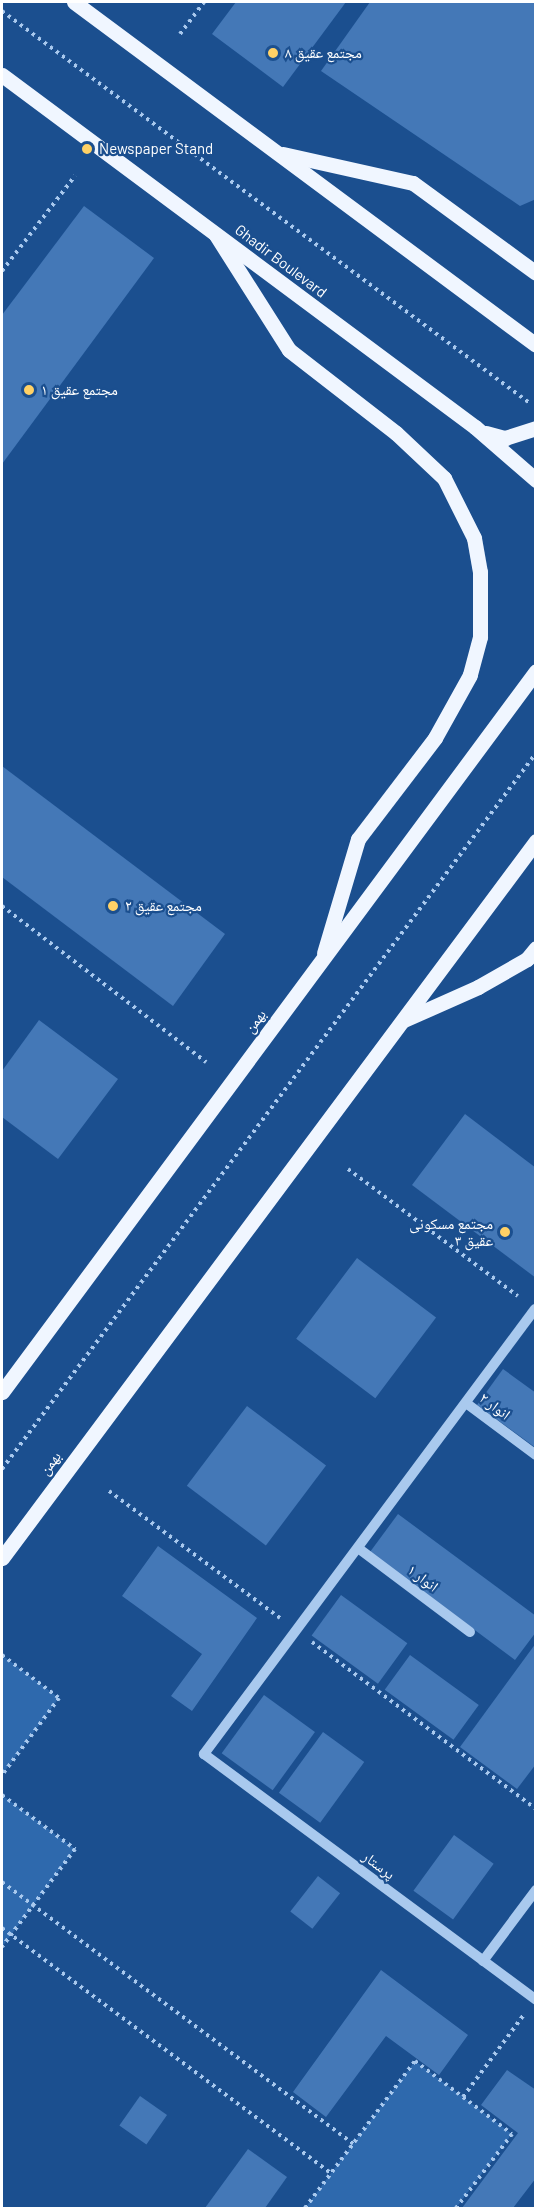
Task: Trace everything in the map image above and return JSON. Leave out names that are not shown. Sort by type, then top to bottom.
[{"type":"main road","points":[[74,2],[536,345]]},
{"type":"main road","name":"Ghadir Boulevard","points":[[2,75],[475,427],[536,480]]},
{"type":"main road","points":[[278,153],[412,183],[536,273]]},
{"type":"main road","points":[[216,235],[290,350],[396,433],[444,478],[474,538],[480,572],[480,637],[470,675],[435,738],[358,839],[322,962]]},
{"type":"main road","points":[[475,427],[505,438],[536,428]]},
{"type":"main road","name":"بهمن","points":[[2,1392],[514,704],[536,671]]},
{"type":"main road","points":[[514,704],[536,688]]},
{"type":"main road","name":"بهمن","points":[[2,1558],[536,841]]},
{"type":"main road","points":[[401,1021],[478,987],[527,959],[536,948]]},
{"type":"street","points":[[296,1630],[536,1309]]},
{"type":"street","name":"انوار ۲","points":[[466,1403],[536,1455]]},
{"type":"street","name":"انوار ۱","points":[[358,1548],[470,1632]]},
{"type":"street","name":"پرستار","points":[[296,1630],[204,1754],[535,2000]]},
{"type":"street","points":[[483,1961],[536,1890]]},
{"type":"path","points":[[180,34],[204,2]]},
{"type":"path","points":[[2,11],[536,408]]},
{"type":"path","points":[[2,272],[75,176]]},
{"type":"path","points":[[2,1469],[536,753]]},
{"type":"path","points":[[2,906],[206,1062]]},
{"type":"path","points":[[348,1169],[536,1309]]},
{"type":"path","points":[[109,1491],[536,1809]]},
{"type":"path","points":[[2,1655],[59,1698],[2,1775]]},
{"type":"path","points":[[2,1794],[75,1849],[2,1947]]},
{"type":"path","points":[[2,1882],[353,2144]]},
{"type":"path","points":[[2,1928],[331,2173]]},
{"type":"path","points":[[463,2097],[535,2000]]},
{"type":"path","points":[[305,2208],[415,2061],[512,2134],[456,2208]]},
{"type":"shaded area","points":[[2,1655],[59,1698],[2,1775]]},
{"type":"shaded area","points":[[2,1795],[75,1849],[2,1947]]},
{"type":"shaded area","points":[[415,2061],[512,2134],[456,2208],[305,2208]]},
{"type":"building","name":"مجتمع عقیق ۸","points":[[236,2],[346,2],[283,87],[212,34]]},
{"type":"building","points":[[370,2],[536,2],[536,199],[520,206],[321,71]]},
{"type":"building","name":"مجتمع عقیق ۱","points":[[84,206],[154,258],[2,464],[2,315]]},
{"type":"building","name":"مجتمع عقیق ۲","points":[[2,766],[225,934],[173,1006],[2,877]]},
{"type":"building","points":[[39,1020],[118,1079],[58,1159],[2,1117],[2,1071]]},
{"type":"building","name":"مجتمع مسکونی عقیق ۳","points":[[465,1114],[536,1168],[536,1278],[412,1185]]},
{"type":"building","points":[[357,1258],[436,1318],[375,1398],[296,1339]]},
{"type":"building","points":[[503,1369],[536,1393],[536,1448],[477,1405]]},
{"type":"building","points":[[247,1406],[326,1466],[266,1545],[187,1486]]},
{"type":"building","points":[[398,1514],[536,1616],[536,1632],[515,1660],[370,1552]]},
{"type":"building","points":[[158,1546],[257,1618],[192,1711],[171,1696],[202,1654],[122,1596]]},
{"type":"building","points":[[341,1595],[407,1643],[378,1684],[312,1635]]},
{"type":"building","points":[[536,1643],[536,1764],[517,1789],[460,1747]]},
{"type":"building","points":[[410,1655],[479,1705],[453,1740],[385,1690]]},
{"type":"building","points":[[264,1695],[315,1732],[273,1790],[222,1753]]},
{"type":"building","points":[[323,1732],[364,1762],[320,1823],[279,1793]]},
{"type":"building","points":[[454,1835],[494,1864],[453,1920],[413,1891]]},
{"type":"building","points":[[318,1876],[340,1893],[312,1929],[290,1911]]},
{"type":"building","points":[[381,1970],[468,2035],[439,2075],[386,2036],[326,2117],[293,2092]]},
{"type":"building","points":[[507,2070],[536,2090],[536,2178],[513,2208],[462,2208],[518,2133],[481,2105]]},
{"type":"building","points":[[140,2096],[167,2115],[146,2144],[119,2125]]},
{"type":"building","points":[[248,2149],[287,2177],[265,2208],[205,2208]]},
{"type":"place","name":"مجتمع عقیق ۸","points":[[273,53]]},
{"type":"place","name":"Newspaper Stand","points":[[87,149]]},
{"type":"place","name":"مجتمع عقیق ۱","points":[[29,390]]},
{"type":"place","name":"مجتمع عقیق ۲","points":[[113,906]]},
{"type":"place","name":"مجتمع مسکونی عقیق ۳","points":[[505,1232]]}]
